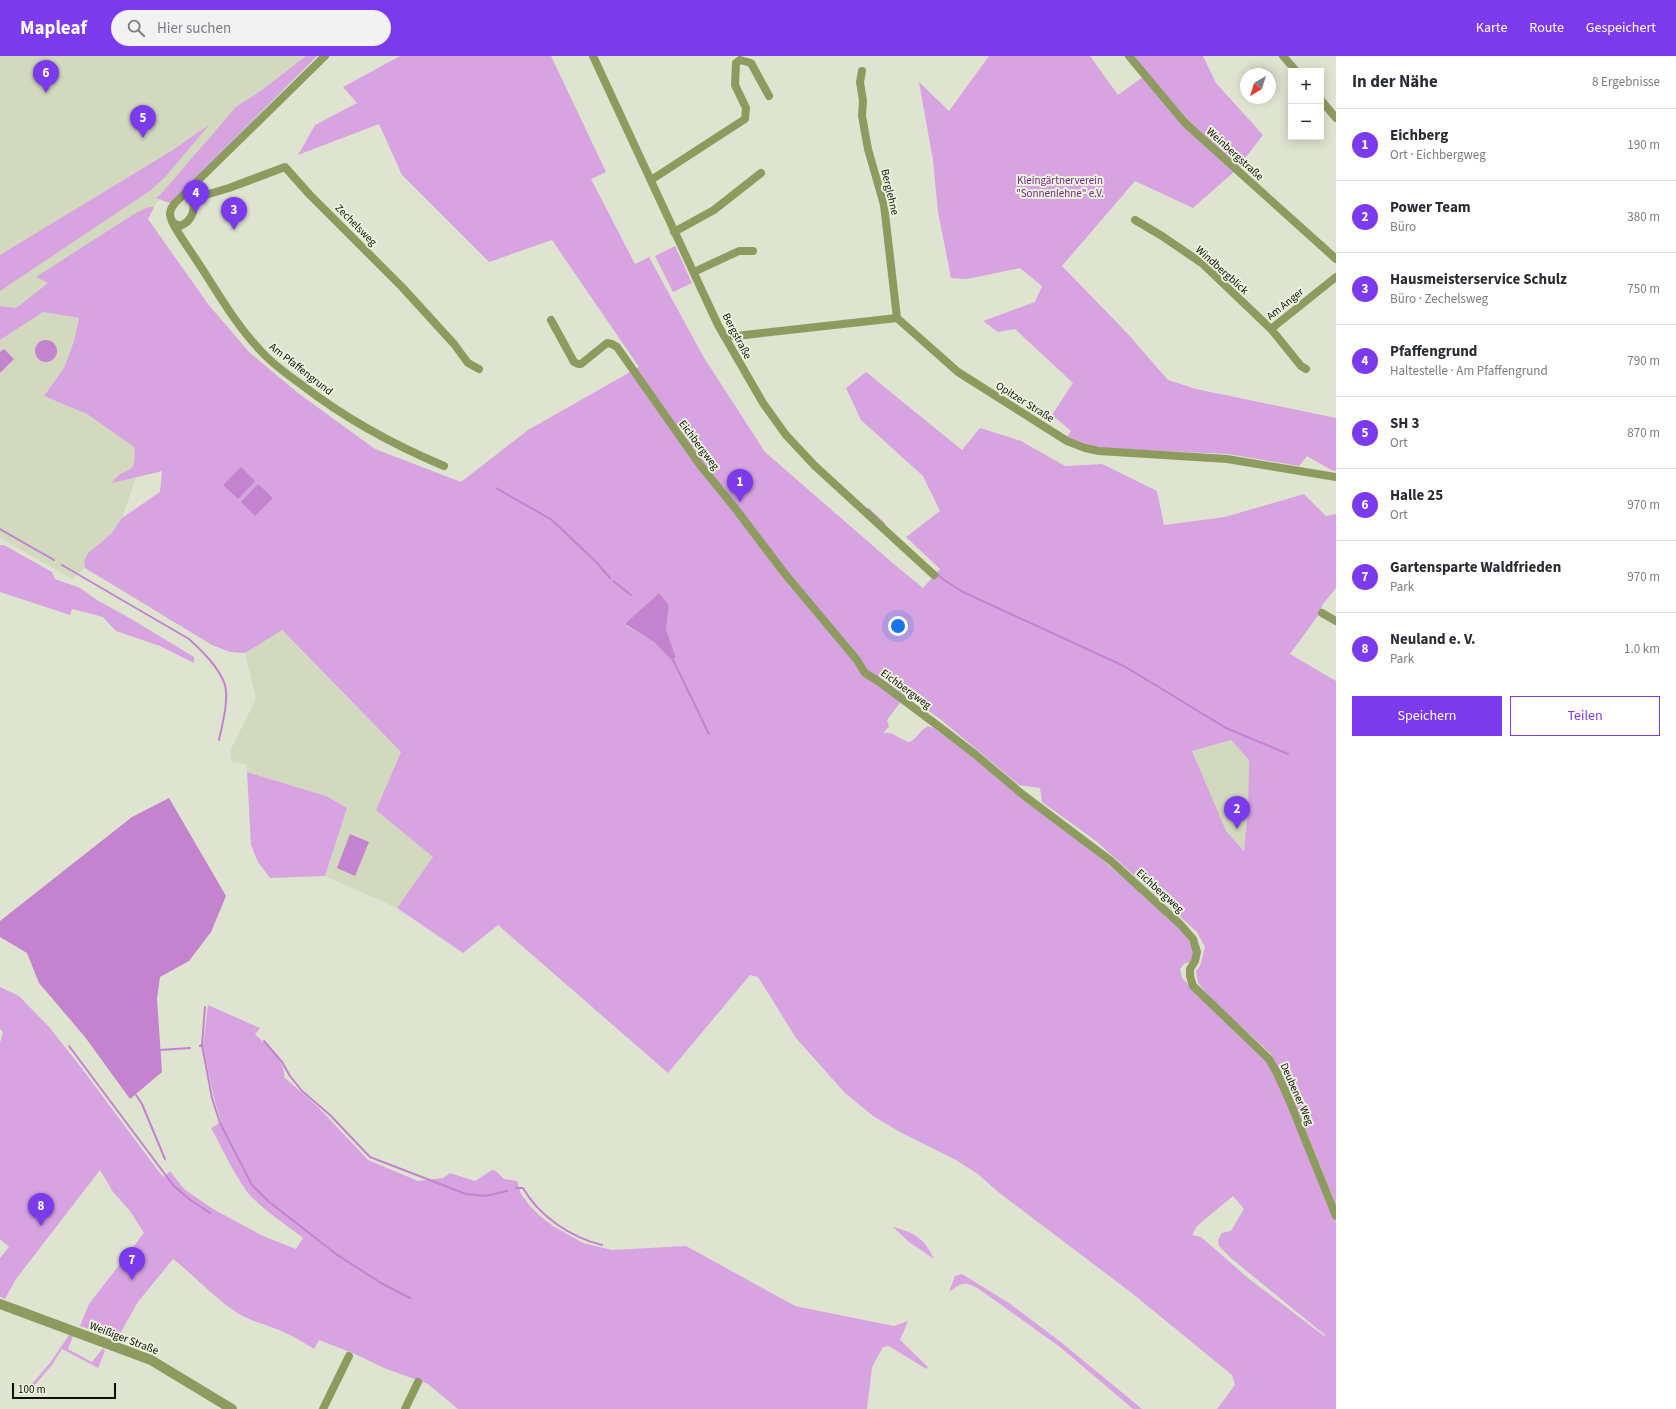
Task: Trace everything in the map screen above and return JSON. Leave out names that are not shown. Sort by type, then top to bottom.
[{"type":"street","points":[[189,196],[194,206],[193,214],[186,223],[180,226],[173,223],[170,216],[170,209],[189,196],[325,56]]},
{"type":"street","name":"Bergstraße","points":[[594,56],[674,232],[724,335],[750,383],[786,435],[842,492],[934,575]]},
{"type":"street","name":"Weinbergstraße","points":[[1129,56],[1184,123],[1336,259]]},
{"type":"street","points":[[1283,56],[1293,68]]},
{"type":"street","points":[[651,180],[745,119],[746,108],[735,85],[736,63],[740,60],[751,63],[769,96]]},
{"type":"street","name":"Berglehne","points":[[862,71],[860,82],[863,101],[862,116],[868,149],[884,205],[897,318]]},
{"type":"street","points":[[1324,104],[1336,118]]},
{"type":"street","name":"Zechelsweg","points":[[189,196],[229,188],[285,167],[310,195],[402,287],[450,340],[468,363],[479,369]]},
{"type":"street","points":[[674,232],[714,210],[761,173]]},
{"type":"street","name":"Windbergblick","points":[[1135,220],[1162,236],[1203,264],[1270,329]]},
{"type":"street","name":"Am Pfaffengrund","points":[[173,223],[233,316],[271,362],[320,400],[390,442],[444,466]]},
{"type":"street","points":[[694,272],[739,251],[753,251]]},
{"type":"street","name":"Am Anger","points":[[1306,369],[1301,366],[1270,329],[1336,277]]},
{"type":"street","points":[[724,335],[742,336],[897,318]]},
{"type":"street","name":"Opitzer Straße","points":[[897,318],[958,372],[1067,441],[1085,448],[1099,451],[1227,459],[1336,477]]},
{"type":"street","name":"Eichbergweg","points":[[551,320],[574,362],[578,364],[581,364],[607,343],[617,347],[700,465],[785,574],[852,654],[865,673],[941,728],[1022,794],[1111,861],[1193,939],[1197,952],[1195,961]]},
{"type":"street","points":[[1322,613],[1336,621]]},
{"type":"street","name":"Deubener Weg","points":[[1195,961],[1190,969],[1190,976],[1193,986],[1257,1046],[1269,1059],[1277,1073],[1336,1216]]},
{"type":"street","name":"Weißiger Straße","points":[[0,1304],[152,1360],[232,1409]]},
{"type":"street","points":[[323,1409],[349,1356]]},
{"type":"street","points":[[405,1409],[418,1382]]},
{"type":"shaded area","points":[[0,56],[317,56],[170,203],[159,199],[148,218],[37,277],[48,283],[16,308],[0,306]]},
{"type":"shaded area","points":[[43,312],[79,318],[74,341],[64,368],[44,396],[87,414],[134,447],[136,460],[133,467],[115,477],[113,482],[136,477],[122,518],[111,534],[87,554],[84,562],[85,568],[72,579],[0,538],[0,340]]},
{"type":"shaded area","points":[[46,340],[54,343],[57,351],[54,359],[46,362],[38,359],[35,351],[38,343]]},
{"type":"shaded area","points":[[4,349],[14,359],[0,373],[0,352]]},
{"type":"shaded area","points":[[241,467],[255,481],[238,499],[223,485]]},
{"type":"shaded area","points":[[258,484],[273,498],[255,516],[241,502]]},
{"type":"shaded area","points":[[659,593],[669,605],[666,629],[676,658],[670,659],[655,643],[625,624]]},
{"type":"shaded area","points":[[281,630],[401,752],[376,810],[433,857],[397,908],[325,876],[347,808],[326,796],[247,772],[246,764],[231,762],[230,751],[256,699],[245,653]]},
{"type":"shaded area","points":[[1231,740],[1249,760],[1248,810],[1244,851],[1226,831],[1191,751]]},
{"type":"shaded area","points":[[169,798],[226,896],[211,932],[189,961],[160,977],[157,999],[162,1072],[130,1099],[85,1037],[39,983],[27,953],[0,937],[0,921],[132,817]]},
{"type":"shaded area","points":[[350,834],[369,842],[355,876],[337,868]]},
{"type":"green space","points":[[306,56],[317,56],[170,203],[156,198],[236,107],[262,90]]},
{"type":"green space","points":[[400,56],[551,56],[606,172],[591,179],[635,264],[649,257],[703,356],[765,452],[923,588],[940,569],[906,537],[940,511],[923,476],[861,420],[846,388],[866,372],[962,450],[980,428],[1021,441],[1065,466],[1102,464],[1157,491],[1164,525],[1225,517],[1304,494],[1326,516],[1336,514],[1336,588],[1323,604],[1319,614],[1290,654],[1336,681],[1336,1205],[1301,1118],[1271,1054],[1212,1000],[1198,983],[1196,971],[1200,966],[1205,947],[1197,932],[1096,841],[1042,802],[1040,788],[1019,785],[940,719],[906,695],[887,720],[889,727],[883,733],[893,734],[909,742],[928,726],[934,728],[1084,844],[1168,915],[1184,933],[1195,953],[1191,962],[1185,963],[1180,969],[1182,978],[1264,1059],[1275,1074],[1336,1222],[1336,1409],[1217,1409],[1235,1385],[1232,1375],[1133,1294],[997,1191],[978,1174],[956,1160],[900,1132],[873,1116],[845,1093],[796,1038],[758,977],[750,975],[668,1073],[498,925],[463,953],[397,908],[433,857],[376,810],[401,752],[282,630],[245,653],[230,652],[212,645],[85,568],[84,562],[87,554],[111,534],[122,518],[160,492],[162,471],[112,483],[116,477],[132,467],[135,457],[134,447],[87,414],[44,396],[64,368],[74,341],[79,318],[43,312],[0,340],[0,306],[16,308],[48,283],[36,277],[134,214],[149,207],[154,207],[148,219],[208,304],[249,352],[298,393],[375,449],[461,482],[528,430],[639,367],[552,240],[489,262],[402,175],[379,124],[298,155],[315,125],[357,103],[343,87]],"holes":[[[659,593],[669,605],[666,629],[676,658],[670,659],[655,643],[625,625]],[[1231,740],[1249,760],[1248,810],[1244,851],[1226,831],[1192,751]],[[1233,1196],[1244,1209],[1231,1231],[1222,1233],[1218,1240],[1219,1246],[1232,1259],[1325,1335],[1324,1336],[1248,1278],[1201,1237],[1192,1235],[1197,1226]]]},
{"type":"green space","name":"Kleingärtnerverein \"Sonnenlehne\" e.V.","points":[[989,56],[1090,56],[1118,95],[1147,74],[1134,56],[1203,56],[1216,83],[1263,135],[1235,171],[1193,208],[1135,181],[1062,266],[1127,333],[1168,380],[1196,389],[1336,418],[1336,471],[1331,470],[1307,456],[1299,466],[1228,454],[1102,448],[1067,437],[1071,431],[1052,415],[1073,383],[1015,329],[998,332],[983,321],[1035,302],[1042,286],[1020,268],[967,279],[951,278],[938,212],[933,160],[919,82],[949,111]]},
{"type":"green space","points":[[210,124],[165,177],[151,190],[0,291],[0,255],[173,150]]},
{"type":"green space","points":[[675,246],[692,283],[673,292],[655,256]]},
{"type":"green space","points":[[0,545],[4,545],[52,572],[55,579],[80,588],[97,600],[194,657],[194,663],[160,646],[116,631],[103,617],[72,609],[70,615],[0,592]]},
{"type":"green space","points":[[247,772],[326,796],[347,808],[325,876],[270,878],[258,862],[251,845]]},
{"type":"green space","points":[[0,987],[19,996],[50,1028],[164,1177],[170,1171],[184,1189],[213,1209],[263,1236],[296,1249],[303,1238],[267,1211],[248,1193],[211,1128],[221,1122],[214,1098],[203,1046],[208,1005],[260,1028],[255,1034],[274,1053],[282,1065],[284,1077],[319,1108],[368,1160],[418,1181],[443,1178],[450,1173],[475,1181],[492,1170],[496,1171],[504,1179],[517,1181],[521,1194],[540,1216],[553,1226],[583,1243],[612,1250],[686,1246],[795,1306],[894,1326],[908,1321],[900,1340],[928,1367],[926,1369],[889,1346],[883,1347],[872,1367],[867,1409],[458,1409],[428,1384],[384,1368],[355,1354],[319,1340],[314,1349],[296,1338],[243,1316],[220,1300],[173,1259],[138,1302],[117,1339],[80,1326],[89,1304],[144,1233],[130,1211],[113,1192],[100,1170],[16,1279],[5,1299],[0,1297],[0,1258],[9,1247],[0,1239],[0,1043],[3,1032],[0,1029]]},
{"type":"green space","points":[[893,1227],[918,1237],[934,1259],[909,1242]]},
{"type":"green space","points":[[962,1274],[1009,1303],[1062,1343],[1142,1409],[1133,1409],[1060,1347],[979,1289],[964,1284],[957,1286],[949,1292],[955,1276]]},
{"type":"green space","points":[[69,1335],[73,1336],[68,1349],[92,1362],[104,1347],[103,1350],[105,1351],[98,1368],[62,1349],[52,1365],[33,1387],[31,1385],[50,1363]]},
{"type":"waterway","points":[[496,488],[552,520],[596,562],[610,578]]},
{"type":"waterway","points":[[868,509],[884,524]]},
{"type":"waterway","points":[[0,529],[54,560]]},
{"type":"waterway","points":[[62,565],[189,639],[210,660],[219,672],[226,691],[225,713],[219,740]]},
{"type":"waterway","points":[[936,573],[963,592],[1124,666],[1226,728],[1288,754]]},
{"type":"waterway","points":[[613,581],[631,595]]},
{"type":"waterway","points":[[672,658],[709,734]]},
{"type":"waterway","points":[[202,1045],[205,1007]]},
{"type":"waterway","points":[[264,1041],[282,1062],[290,1076],[302,1091],[330,1115],[370,1157],[466,1194],[485,1196],[507,1191]]},
{"type":"waterway","points":[[200,1046],[202,1045],[212,1098],[220,1123],[252,1185],[268,1201],[336,1254],[381,1283],[410,1298]]},
{"type":"waterway","points":[[69,1046],[173,1185],[189,1199],[210,1213]]},
{"type":"waterway","points":[[160,1050],[190,1048]]},
{"type":"waterway","points":[[136,1095],[142,1104],[165,1159]]},
{"type":"waterway","points":[[516,1188],[523,1188],[538,1208],[556,1224],[578,1237],[602,1245]]},
{"type":"place","name":"Halle 25","points":[[46,93]]},
{"type":"place","name":"SH 3","points":[[143,138]]},
{"type":"place","name":"Pfaffengrund","points":[[196,213]]},
{"type":"place","name":"Hausmeisterservice Schulz","points":[[234,230]]},
{"type":"place","name":"Eichberg","points":[[740,502]]},
{"type":"place","name":"Power Team","points":[[1237,829]]},
{"type":"place","name":"Neuland e. V.","points":[[41,1226]]},
{"type":"place","name":"Gartensparte Waldfrieden","points":[[132,1280]]}]
